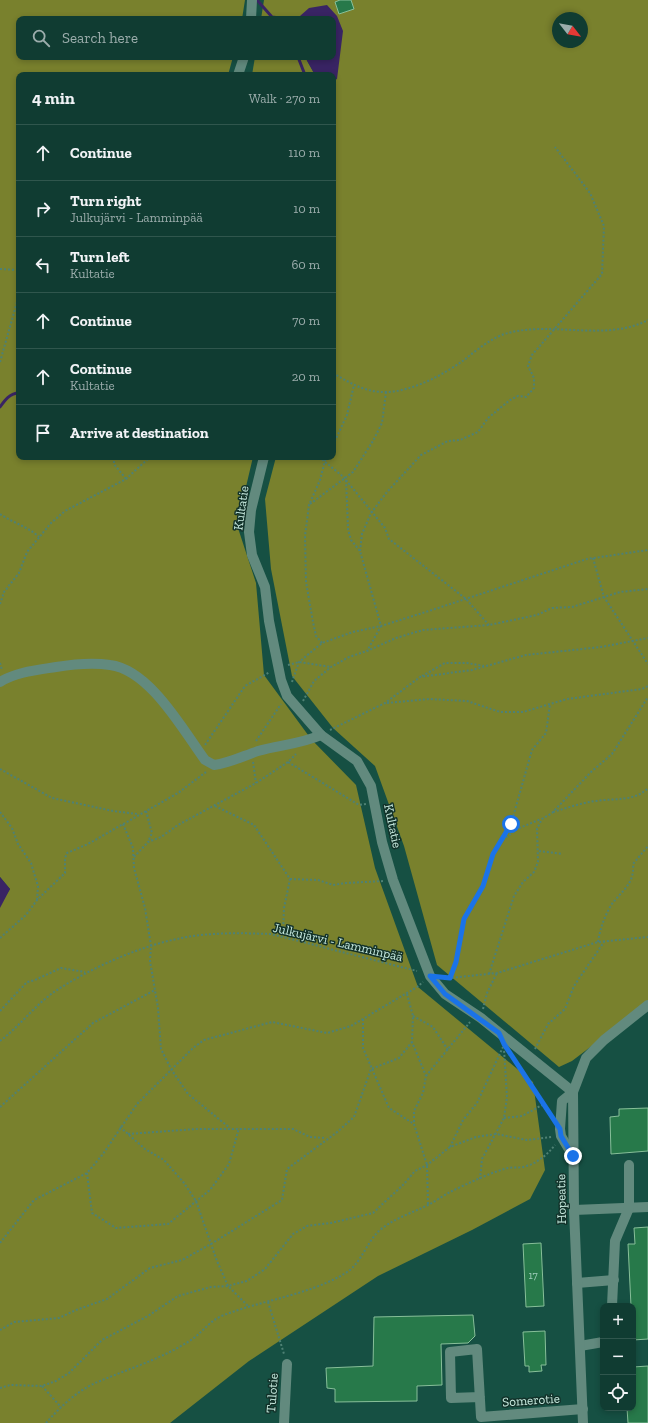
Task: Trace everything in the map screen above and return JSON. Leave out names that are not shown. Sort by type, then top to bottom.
[{"type":"street","points":[[251,16],[252,0]]},
{"type":"street","points":[[239,72],[243,60]]},
{"type":"street","name":"Kultatie","points":[[263,460],[251,510],[249,532],[252,555],[265,588],[269,621],[287,696],[321,734],[357,761],[372,786],[382,842],[393,880],[430,976],[445,994],[478,1016],[573,1092]]},
{"type":"street","points":[[0,682],[28,672],[55,667],[84,664],[112,665],[136,675],[157,693],[205,760],[214,765],[230,763],[251,754],[312,739],[321,734]]},
{"type":"street","name":"Hopeatie","points":[[583,1423],[574,1210],[573,1092],[586,1058],[604,1040],[648,1005]]},
{"type":"street","points":[[573,1092],[562,1101],[561,1132],[573,1156]]},
{"type":"street","points":[[612,1303],[615,1241],[629,1208],[629,1165]]},
{"type":"street","points":[[574,1210],[648,1207]]},
{"type":"street","points":[[577,1283],[614,1280]]},
{"type":"street","points":[[580,1346],[600,1343]]},
{"type":"street","points":[[477,1349],[480,1397],[450,1398],[450,1352],[477,1349]]},
{"type":"street","name":"Tulotie","points":[[284,1423],[287,1364]]},
{"type":"street","name":"Somerotie","points":[[480,1397],[481,1417],[583,1409]]},
{"type":"path","points":[[367,651],[381,626],[360,551],[362,534],[371,513],[387,492],[421,455],[448,441],[460,440],[478,432],[488,418],[510,400],[518,396],[526,397],[534,388],[534,378],[528,366],[532,355],[602,274],[604,226],[590,193],[555,147]]},
{"type":"path","points":[[0,269],[16,270]]},
{"type":"path","points":[[0,362],[16,306]]},
{"type":"path","points":[[336,375],[354,386],[369,390],[386,392],[402,390],[446,372],[486,343],[506,333],[525,330],[555,329],[614,330],[634,327],[648,320]]},
{"type":"path","points":[[336,439],[347,415],[354,386]]},
{"type":"path","points":[[309,505],[346,479],[353,472],[373,441],[382,423],[386,392]]},
{"type":"path","points":[[114,460],[114,464],[126,479]]},
{"type":"path","points":[[0,604],[4,592],[19,573],[27,552],[39,537],[65,511],[126,479],[147,460]]},
{"type":"path","points":[[324,460],[335,472],[346,479],[384,528],[389,539],[466,599],[489,625]]},
{"type":"path","points":[[322,643],[316,636],[306,582],[305,536],[309,505],[320,480],[324,460]]},
{"type":"path","points":[[346,479],[348,529],[351,540],[360,551]]},
{"type":"path","points":[[0,514],[14,523],[30,529],[39,537]]},
{"type":"path","points":[[256,783],[251,754],[252,746],[287,696],[300,662],[322,643],[353,632],[381,626],[593,558],[648,550]]},
{"type":"path","points":[[593,558],[604,597],[648,664]]},
{"type":"path","points":[[298,708],[305,699],[314,681],[331,667],[349,657],[396,638],[423,630],[489,625],[537,615],[552,608],[572,607],[620,592],[648,589]]},
{"type":"path","points":[[420,677],[472,670],[526,655],[600,647],[648,638]]},
{"type":"path","points":[[200,753],[245,686],[279,667],[300,662],[331,667]]},
{"type":"path","points":[[321,734],[386,703],[420,677],[445,663],[467,663],[485,666]]},
{"type":"path","points":[[386,703],[429,698],[467,701],[500,712],[523,712],[567,699],[642,689],[648,686]]},
{"type":"path","points":[[500,841],[517,829],[542,819],[552,812],[591,772],[612,754],[648,698]]},
{"type":"path","points":[[450,978],[456,962],[464,919],[483,886],[493,854],[511,824],[532,750],[546,733],[550,704]]},
{"type":"path","points":[[148,842],[161,837],[256,783],[288,762],[297,753]]},
{"type":"path","points":[[288,762],[359,805],[375,802]]},
{"type":"path","points":[[0,938],[26,915],[37,900],[65,873],[65,858],[67,853],[88,844],[178,793],[214,765]]},
{"type":"path","points":[[0,769],[52,798],[113,811],[139,814]]},
{"type":"path","points":[[552,812],[596,801],[624,799],[642,794],[648,788]]},
{"type":"path","points":[[215,806],[254,825],[290,879],[284,908],[284,936]]},
{"type":"path","points":[[134,857],[148,842],[152,833],[146,811]]},
{"type":"path","points":[[0,812],[12,828],[18,844],[31,863],[38,886],[37,900]]},
{"type":"path","points":[[489,974],[514,896],[523,882],[534,872],[538,862],[539,851],[537,829],[542,819]]},
{"type":"path","points":[[123,824],[129,835],[134,857],[134,868],[145,908],[151,946],[150,960],[155,990],[161,1049],[171,1069],[188,1094],[230,1128]]},
{"type":"path","points":[[598,942],[601,926],[611,905],[626,890],[634,871],[633,864],[648,846]]},
{"type":"path","points":[[539,851],[562,854]]},
{"type":"path","points":[[290,879],[318,880],[333,885],[346,882],[393,880]]},
{"type":"path","name":"Julkujärvi - Lamminpää","points":[[0,1041],[53,993],[86,973],[151,946],[177,939],[246,933],[284,936],[412,968],[430,976],[450,978],[497,973],[598,942],[648,937]]},
{"type":"path","points":[[530,1057],[548,1024],[565,1009],[574,986],[604,942]]},
{"type":"path","points":[[0,1011],[27,982],[61,968],[86,973]]},
{"type":"path","points":[[428,1205],[427,1165],[414,1124],[414,1112],[423,1093],[426,1076],[478,1016],[497,973]]},
{"type":"path","points":[[0,1243],[34,1200],[86,1173],[103,1154],[137,1104],[171,1069],[193,1048],[204,1040],[272,1022],[327,1033],[351,1026],[407,994],[418,987],[430,976]]},
{"type":"path","points":[[0,1107],[93,1023],[155,990]]},
{"type":"path","points":[[407,994],[413,1016],[412,1042],[426,1076]]},
{"type":"path","points":[[413,1016],[433,1027],[448,1050]]},
{"type":"path","points":[[363,1019],[363,1048],[389,1108],[414,1124]]},
{"type":"path","points":[[371,1068],[399,1058],[412,1042]]},
{"type":"path","points":[[504,1044],[508,1051]]},
{"type":"path","points":[[480,1179],[482,1159],[504,1118],[507,1097],[504,1044]]},
{"type":"path","points":[[450,1148],[463,1120],[478,1103],[504,1044]]},
{"type":"path","points":[[513,1057],[561,1132]]},
{"type":"path","points":[[0,1330],[14,1322],[59,1318],[107,1299],[150,1268],[182,1260],[211,1244],[282,1200],[287,1169],[326,1138],[336,1133],[354,1117],[371,1068]]},
{"type":"path","points":[[504,1118],[522,1116],[544,1104]]},
{"type":"path","points":[[120,1127],[145,1148],[164,1160],[196,1201],[228,1286],[248,1306]]},
{"type":"path","points":[[86,1173],[92,1213],[116,1228],[168,1224],[210,1190],[229,1164],[240,1128]]},
{"type":"path","points":[[128,1134],[196,1129],[293,1129],[310,1137],[326,1138]]},
{"type":"path","points":[[0,1388],[10,1385],[42,1386],[56,1381],[69,1373],[102,1340],[148,1316],[178,1296],[211,1287],[228,1286],[247,1281],[265,1269],[293,1234],[307,1226],[331,1223],[373,1213],[404,1184],[415,1171],[427,1165],[450,1148],[476,1137],[496,1134],[527,1140],[561,1132]]},
{"type":"path","points":[[46,1423],[60,1407],[79,1392],[99,1381],[147,1363],[192,1339],[207,1324],[222,1315],[248,1306],[297,1294],[345,1274],[360,1260],[379,1230],[406,1214],[428,1205],[450,1192],[508,1168],[524,1167],[539,1160],[549,1153],[561,1132]]},
{"type":"path","points":[[268,1302],[287,1364]]},
{"type":"path","points":[[42,1386],[60,1407]]},
{"type":"green space","points":[[0,0],[245,0],[242,16],[16,16],[16,60],[232,60],[229,72],[16,72],[16,460],[252,460],[237,525],[256,583],[264,675],[311,739],[356,785],[375,868],[418,987],[533,1082],[545,1170],[530,1199],[472,1230],[378,1276],[249,1361],[170,1423],[0,1423],[0,905],[10,889],[0,877]]},
{"type":"green space","points":[[264,0],[648,0],[648,1003],[572,1061],[559,1067],[437,965],[404,846],[375,766],[333,728],[292,676],[271,569],[265,499],[275,460],[336,460],[337,16],[261,16]]},
{"type":"green space","points":[[254,60],[307,60],[313,72],[252,72]]},
{"type":"shaded area","points":[[327,5],[337,16],[343,31],[337,79],[336,72],[313,72],[307,60],[336,60],[336,16],[300,16],[309,8]]},
{"type":"shaded area","points":[[0,877],[10,889],[0,908]]},
{"type":"building","points":[[340,0],[351,0],[354,9],[339,14],[335,2]]},
{"type":"building","points":[[648,1108],[648,1151],[611,1154],[610,1117],[619,1116],[619,1109]]},
{"type":"building","points":[[648,1227],[648,1339],[636,1340],[636,1303],[631,1303],[628,1244],[635,1244],[634,1228]]},
{"type":"building","points":[[541,1243],[544,1306],[526,1307],[523,1244]]},
{"type":"building","points":[[473,1315],[475,1336],[468,1343],[441,1344],[442,1385],[417,1386],[417,1401],[335,1402],[335,1389],[327,1388],[326,1368],[373,1366],[374,1317]]},
{"type":"building","points":[[545,1331],[546,1365],[541,1365],[542,1371],[529,1372],[529,1366],[525,1366],[523,1332]]},
{"type":"building","points":[[648,1366],[648,1423],[628,1423],[627,1411],[636,1411],[636,1367]]},
{"type":"waterway","points":[[257,0],[271,16]]},
{"type":"waterway","points":[[299,60],[304,72]]},
{"type":"waterway","points":[[0,407],[6,399],[16,393]]},
{"type":"route","points":[[511,824],[493,854],[483,886],[464,919],[456,962],[450,978],[430,976],[445,994],[481,1018],[499,1033],[504,1044],[560,1129],[561,1136],[573,1156]]}]
